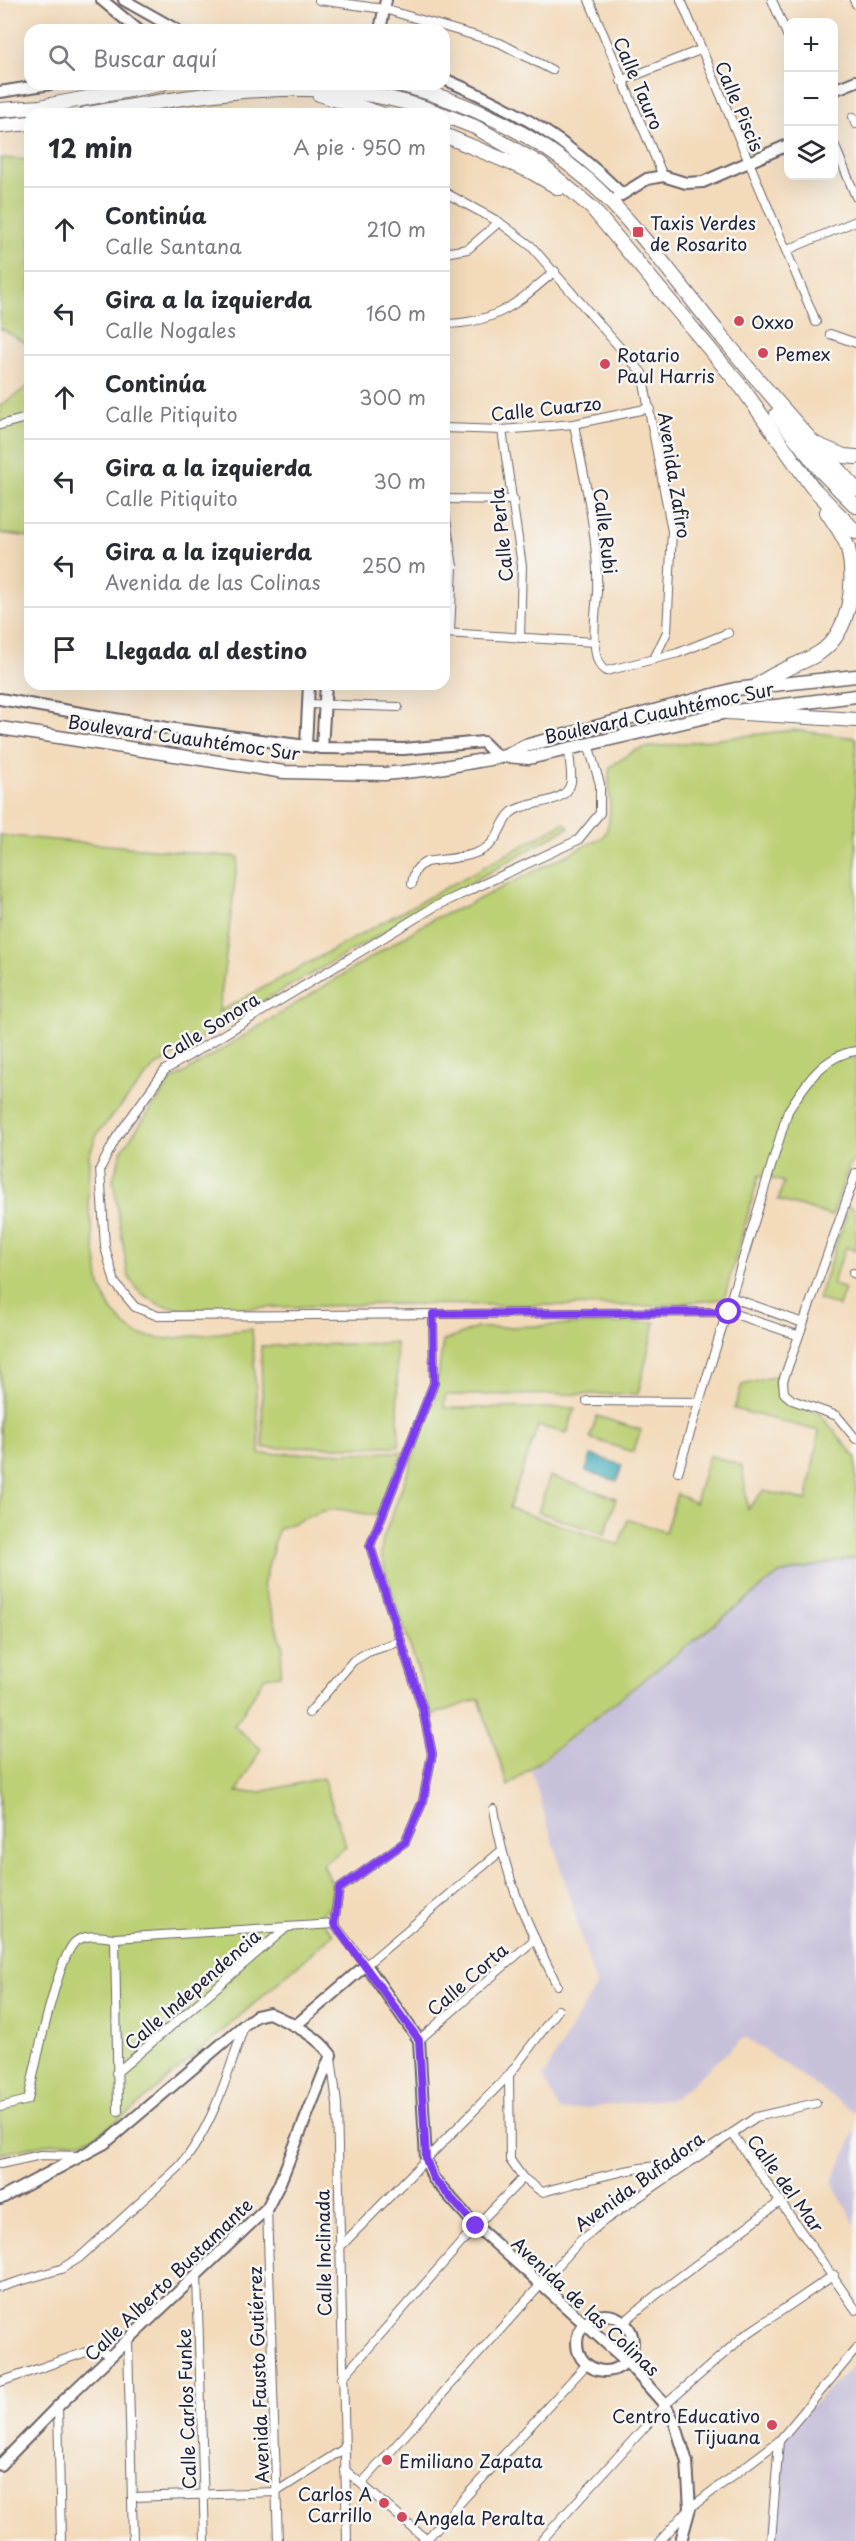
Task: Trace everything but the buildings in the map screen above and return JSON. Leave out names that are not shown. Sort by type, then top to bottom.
[{"type":"highway","points":[[27,108],[129,90]]},
{"type":"highway","points":[[124,108],[239,90]]},
{"type":"highway","points":[[306,90],[362,108]]},
{"type":"highway","points":[[328,90],[369,94],[418,108]]},
{"type":"highway","points":[[417,90],[454,102],[523,133],[559,157],[611,203],[754,376],[856,489]]},
{"type":"highway","points":[[0,110],[24,108]]},
{"type":"highway","points":[[450,118],[475,127],[540,164],[592,208],[743,390],[812,487],[847,546],[852,572],[848,611],[829,645],[794,666],[768,677],[758,685]]},
{"type":"highway","points":[[0,126],[24,124]]},
{"type":"highway","points":[[450,140],[530,171],[592,208]]},
{"type":"highway","points":[[754,376],[776,421],[820,483],[856,519]]},
{"type":"highway","points":[[743,390],[776,421],[856,506]]},
{"type":"highway","points":[[812,442],[833,452],[856,457]]},
{"type":"highway","points":[[812,487],[856,531]]},
{"type":"highway","points":[[727,712],[856,720]]},
{"type":"main road","name":"Boulevard Cuauhtémoc Sur","points":[[502,757],[525,746],[709,694],[758,685],[856,676]]},
{"type":"main road","name":"Boulevard Cuauhtémoc Sur","points":[[0,728],[284,772],[385,774],[433,769],[502,757],[529,758],[727,712],[856,696]]},
{"type":"street","points":[[102,0],[131,24]]},
{"type":"street","points":[[124,0],[166,24]]},
{"type":"street","points":[[319,0],[385,5],[442,24]]},
{"type":"street","name":"Calle Tauro","points":[[590,0],[621,81],[663,176]]},
{"type":"street","name":"Calle Piscis","points":[[681,0],[700,50],[788,250],[816,322]]},
{"type":"street","points":[[772,0],[784,26]]},
{"type":"street","points":[[854,0],[856,4]]},
{"type":"street","points":[[381,24],[385,5]]},
{"type":"street","points":[[450,26],[500,43],[552,70]]},
{"type":"street","points":[[621,81],[700,50]]},
{"type":"street","points":[[838,88],[856,81]]},
{"type":"street","points":[[450,82],[506,106],[538,125],[583,157],[622,194]]},
{"type":"street","points":[[0,92],[24,88]]},
{"type":"street","points":[[611,203],[647,179],[663,176],[686,183],[703,182],[784,147]]},
{"type":"street","points":[[838,154],[856,197]]},
{"type":"street","name":"Avenida Zafiro","points":[[450,195],[499,222],[531,246],[642,373],[672,531],[668,632],[654,659]]},
{"type":"street","points":[[788,250],[856,221]]},
{"type":"street","points":[[450,252],[468,249],[499,222]]},
{"type":"street","points":[[450,324],[465,324],[490,318],[514,305],[555,271]]},
{"type":"street","points":[[830,334],[856,343]]},
{"type":"street","name":"Calle Cuarzo","points":[[450,428],[502,430],[574,424],[650,408]]},
{"type":"street","points":[[0,425],[24,419]]},
{"type":"street","name":"Calle Rubi","points":[[574,424],[598,562],[595,642]]},
{"type":"street","name":"Calle Perla","points":[[502,430],[522,566],[520,638]]},
{"type":"street","points":[[450,500],[514,500]]},
{"type":"street","points":[[450,546],[453,567],[450,600]]},
{"type":"street","points":[[450,632],[595,642],[597,663],[606,671],[678,653],[728,633]]},
{"type":"street","points":[[306,746],[309,690]]},
{"type":"street","points":[[322,748],[326,690]]},
{"type":"street","points":[[0,699],[167,728],[322,748],[404,749],[469,741],[483,742],[502,757]]},
{"type":"street","points":[[309,704],[398,707]]},
{"type":"street","name":"Calle Sonora","points":[[588,744],[600,784],[600,813],[578,840],[434,907],[165,1070],[116,1138],[100,1169],[105,1247],[115,1283],[135,1307],[158,1316],[729,1312],[797,1335]]},
{"type":"street","points":[[412,884],[414,871],[418,866],[426,862],[482,851],[495,839],[511,812],[520,807],[559,797],[566,792],[571,783],[568,749]]},
{"type":"street","points":[[678,1472],[729,1312],[788,1111],[812,1074],[848,1052],[856,1051]]},
{"type":"street","points":[[856,1173],[797,1335],[783,1381],[784,1393],[792,1400],[837,1416],[856,1439]]},
{"type":"street","points":[[733,1298],[803,1323]]},
{"type":"street","points":[[419,2040],[334,1924],[339,1889],[405,1842],[423,1801],[432,1754],[423,1710],[370,1546],[434,1383],[433,1314]]},
{"type":"street","points":[[587,1401],[700,1402]]},
{"type":"street","points":[[309,1713],[352,1661],[368,1652],[401,1641]]},
{"type":"street","points":[[495,1809],[501,1851],[516,1900],[557,1985]]},
{"type":"street","points":[[295,2026],[501,1851]]},
{"type":"street","points":[[0,2107],[28,2100],[46,2019],[67,1952],[74,1943],[86,1936],[115,1938],[334,1924]]},
{"type":"street","name":"Calle Independencia","points":[[116,2073],[287,1927]]},
{"type":"street","points":[[115,1938],[118,2111]]},
{"type":"street","name":"Calle Corta","points":[[419,2040],[535,1939]]},
{"type":"street","points":[[339,2248],[509,2075],[558,2010]]},
{"type":"street","points":[[0,2199],[105,2143],[256,2016],[269,2013],[295,2026],[323,2044],[331,2055]]},
{"type":"street","points":[[0,2287],[61,2269],[79,2258],[179,2167],[193,2151],[227,2079],[244,2025]]},
{"type":"street","name":"Avenida de las Colinas","points":[[419,2040],[426,2159],[433,2178],[476,2226],[626,2361],[665,2404],[683,2444],[687,2462],[690,2508],[681,2541]]},
{"type":"street","name":"Calle Alberto Bustamante","points":[[0,2465],[58,2406],[267,2208],[279,2185],[331,2055]]},
{"type":"street","name":"Calle Inclinada","points":[[331,2055],[337,2104],[346,2541]]},
{"type":"street","points":[[509,2075],[510,2160],[523,2178],[542,2192],[624,2171],[665,2164],[688,2164]]},
{"type":"street","name":"Avenida Bufadora","points":[[362,2483],[581,2240],[756,2117],[816,2103]]},
{"type":"street","name":"Calle del Mar","points":[[732,2133],[834,2275],[856,2310]]},
{"type":"street","points":[[0,2164],[41,2155],[82,2156]]},
{"type":"street","points":[[342,2378],[476,2226],[523,2178]]},
{"type":"street","points":[[624,2322],[656,2295],[781,2201]]},
{"type":"street","name":"Avenida Fausto Gutiérrez","points":[[267,2208],[278,2541]]},
{"type":"street","points":[[541,2541],[665,2404],[744,2336],[834,2275]]},
{"type":"street","name":"Calle Carlos Funke","points":[[197,2276],[205,2541]]},
{"type":"street","points":[[604,2314],[615,2316],[624,2322],[633,2341],[626,2361],[617,2368],[607,2371],[596,2369],[582,2359],[577,2337],[584,2324],[593,2317],[604,2314]]},
{"type":"street","points":[[128,2342],[133,2541]]},
{"type":"street","points":[[0,2382],[89,2351],[100,2349],[110,2357]]},
{"type":"street","points":[[660,2541],[690,2508],[779,2441],[856,2349]]},
{"type":"street","points":[[345,2470],[427,2540],[587,2364]]},
{"type":"street","points":[[58,2406],[61,2541]]},
{"type":"street","points":[[771,2541],[779,2441]]},
{"type":"street","points":[[132,2497],[276,2492],[345,2448]]},
{"type":"shaded area","points":[[856,1557],[856,2113],[745,2037],[675,2098],[560,2111],[543,2077],[596,1986],[531,1770],[779,1574]]},
{"type":"shaded area","points":[[856,2129],[856,2226],[832,2183]]},
{"type":"shaded area","points":[[856,2363],[856,2541],[771,2541],[781,2436]]},
{"type":"green space","points":[[0,158],[24,160],[24,342],[0,328]]},
{"type":"green space","points":[[24,389],[24,536],[0,533],[0,406]]},
{"type":"green space","points":[[794,730],[856,738],[856,1160],[849,1166],[832,1216],[778,1200],[784,1182],[759,1175],[724,1299],[652,1306],[389,1304],[188,1310],[160,1305],[139,1292],[128,1276],[113,1180],[122,1150],[171,1081],[433,919],[465,906],[603,837],[610,812],[610,767],[634,751]]},
{"type":"green space","points":[[564,823],[569,827],[225,1023],[153,1068],[97,1134],[89,1156],[88,1200],[100,1286],[109,1306],[125,1326],[138,1335],[167,1339],[252,1329],[260,1454],[403,1452],[376,1516],[339,1509],[323,1511],[278,1529],[263,1586],[283,1646],[280,1675],[265,1677],[234,1726],[261,1749],[237,1792],[261,1792],[323,1778],[346,1847],[322,1865],[335,1888],[331,1906],[317,1916],[333,1934],[137,2106],[98,2135],[83,2141],[46,2144],[0,2154],[0,835],[238,857],[219,1012]]},
{"type":"green space","points":[[849,1207],[856,1209],[856,1251],[846,1247],[832,1284],[845,1289],[839,1306],[818,1299]]},
{"type":"green space","points":[[655,1322],[638,1394],[445,1395],[444,1408],[575,1408],[567,1433],[538,1426],[509,1508],[619,1545],[628,1519],[665,1532],[677,1494],[695,1503],[709,1455],[742,1466],[748,1509],[763,1491],[807,1500],[819,1431],[734,1409],[742,1385],[776,1376],[774,1384],[781,1400],[819,1413],[856,1458],[856,1557],[779,1574],[508,1786],[479,1699],[432,1715],[381,1555],[383,1539],[435,1399],[443,1341],[477,1328]]},
{"type":"green space","points":[[396,1343],[399,1446],[263,1448],[261,1346]]},
{"type":"green space","points":[[597,1416],[641,1430],[633,1452],[590,1438]]},
{"type":"green space","points":[[550,1476],[616,1498],[605,1534],[538,1512]]},
{"type":"water","points":[[591,1455],[622,1465],[617,1481],[586,1471]]},
{"type":"place","name":"Taxis Verdes de Rosarito","points":[[638,232]]},
{"type":"place","name":"Oxxo","points":[[739,321]]},
{"type":"place","name":"Pemex","points":[[763,353]]},
{"type":"place","name":"Rotario Paul Harris","points":[[605,364]]},
{"type":"place","name":"Centro Educativo Tijuana","points":[[772,2425]]},
{"type":"place","name":"Emiliano Zapata","points":[[387,2460]]},
{"type":"place","name":"Carlos A Carrillo","points":[[384,2503]]},
{"type":"place","name":"Angela Peralta","points":[[402,2517]]},
{"type":"route","points":[[476,2226],[433,2178],[426,2159],[419,2040],[334,1924],[339,1889],[405,1842],[423,1801],[432,1754],[423,1710],[370,1546],[434,1383],[433,1314],[729,1312]]}]
